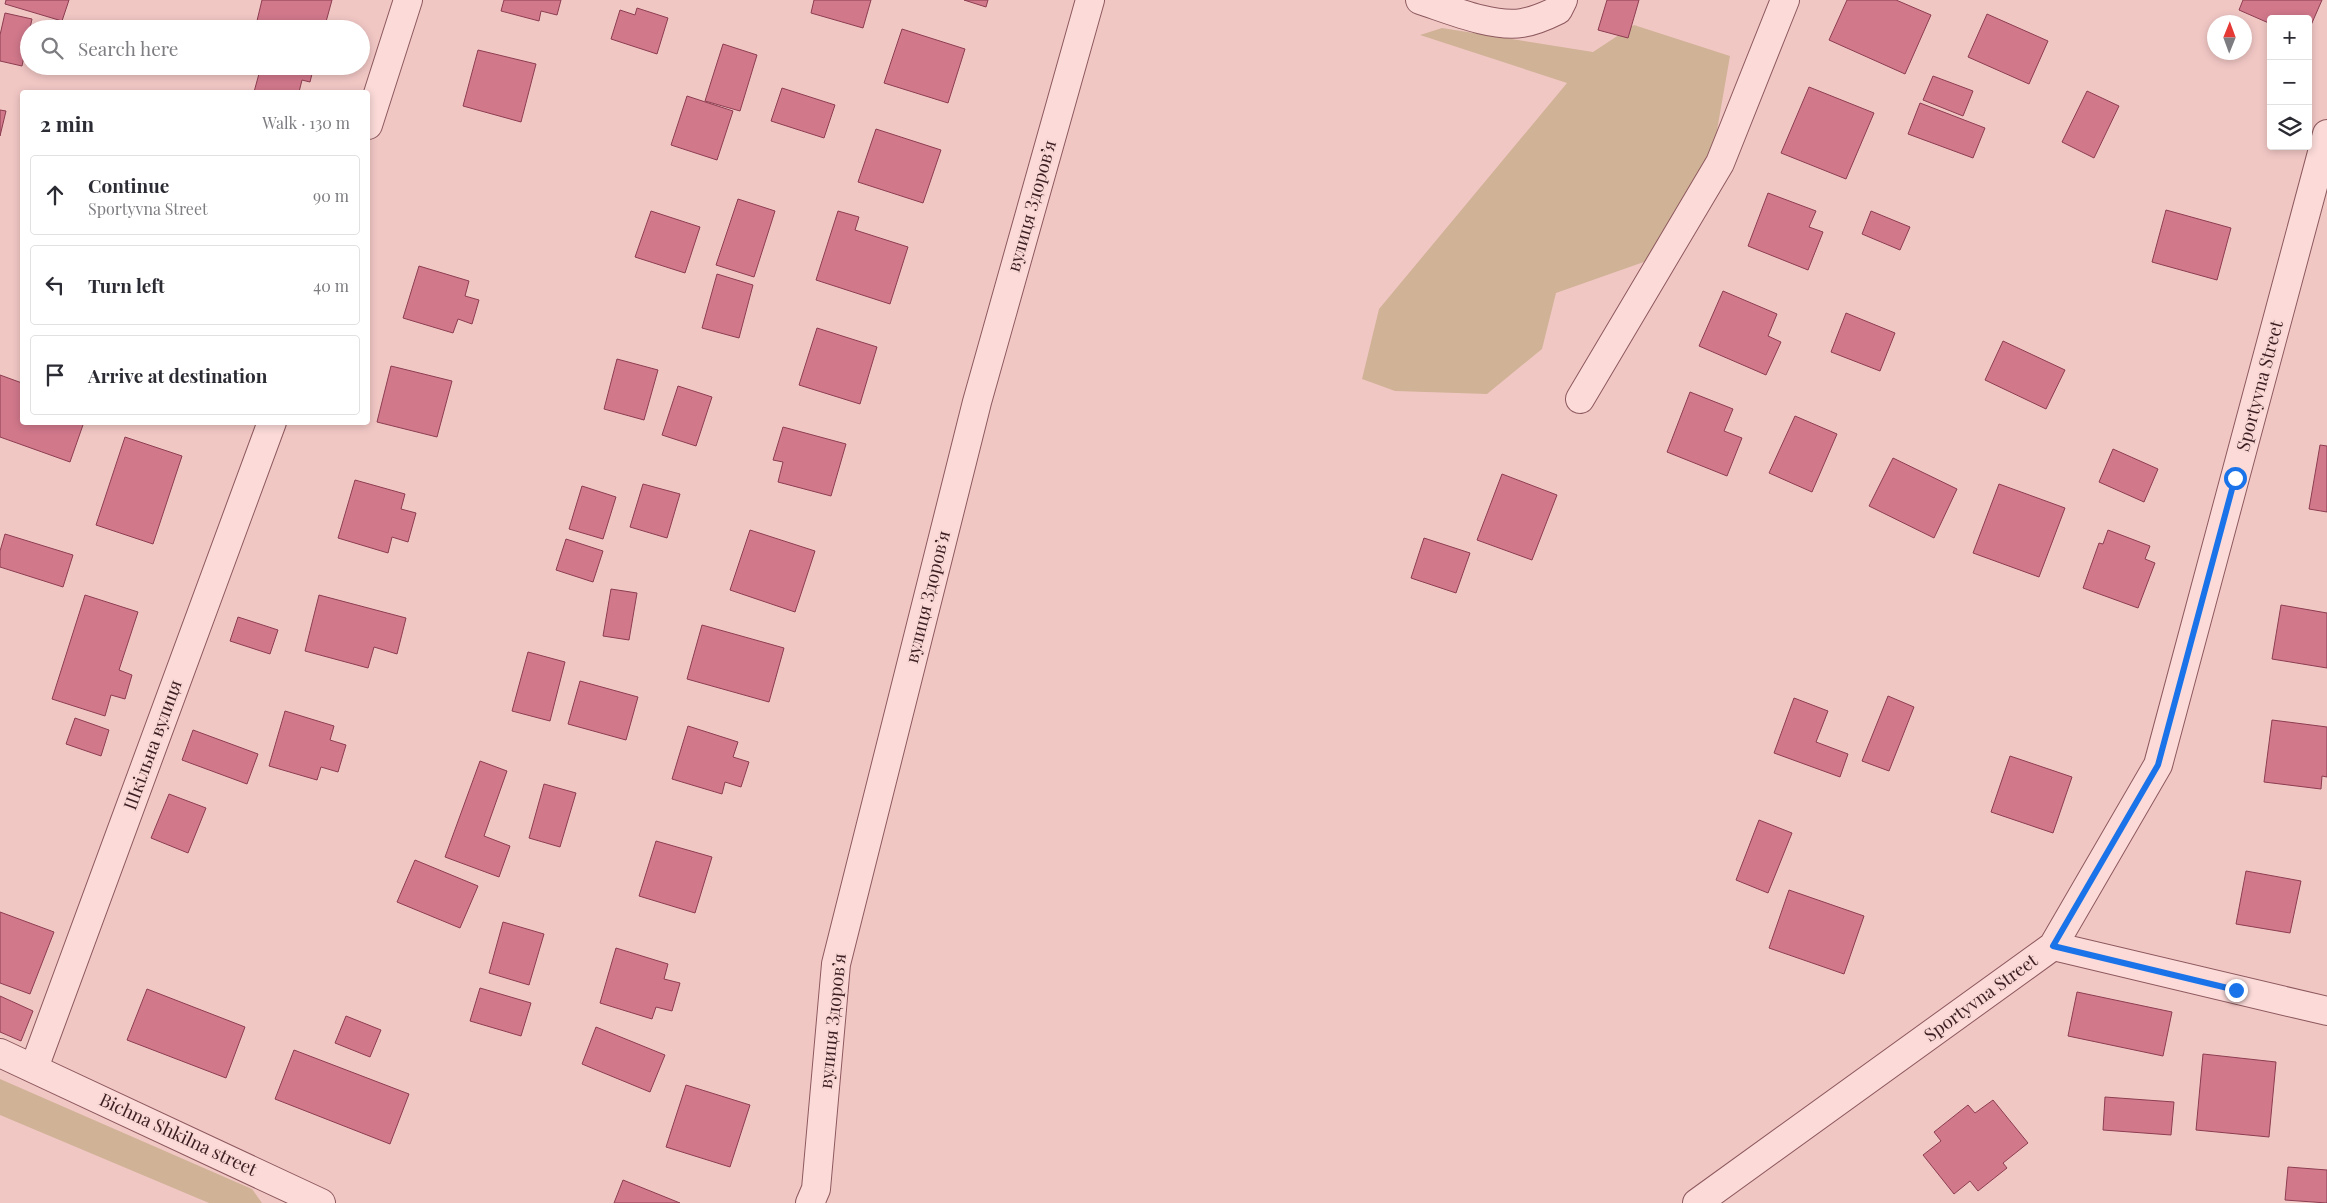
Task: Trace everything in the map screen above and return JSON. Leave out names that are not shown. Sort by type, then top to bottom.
[{"type":"street","points":[[370,119],[408,0]]},
{"type":"street","name":"вулиця Здоровʼя","points":[[810,1203],[816,1189],[836,964],[977,402],[1090,0]]},
{"type":"street","points":[[1420,0],[1483,20],[1520,24],[1539,19],[1558,10],[1563,0]]},
{"type":"street","points":[[1580,400],[1720,164],[1785,0]]},
{"type":"street","name":"Sportyvna Street","points":[[1697,1203],[2053,946],[2158,765],[2327,134]]},
{"type":"street","name":"Шкільна вулиця","points":[[34,1068],[271,425]]},
{"type":"street","points":[[2053,946],[2327,1011]]},
{"type":"street","name":"Bichna Shkilna street","points":[[0,1053],[321,1203]]},
{"type":"shaded area","points":[[1634,25],[1730,56],[1712,159],[1658,257],[1556,293],[1542,349],[1487,394],[1395,391],[1362,379],[1379,309],[1567,83],[1420,35],[1442,28],[1593,52]]},
{"type":"shaded area","points":[[0,1079],[252,1189],[262,1203],[209,1203],[0,1115]]},
{"type":"building","points":[[6,0],[69,0],[62,20],[5,4]]},
{"type":"building","points":[[262,0],[332,0],[326,20],[257,20]]},
{"type":"building","points":[[504,0],[561,0],[557,15],[541,11],[539,21],[501,11]]},
{"type":"building","points":[[814,0],[871,0],[863,28],[811,13]]},
{"type":"building","points":[[964,0],[988,0],[986,7]]},
{"type":"building","points":[[1607,0],[1639,0],[1628,38],[1598,30]]},
{"type":"building","points":[[1847,0],[1896,0],[1931,15],[1905,74],[1829,40]]},
{"type":"building","points":[[2243,0],[2322,0],[2312,23],[2312,15],[2267,15],[2267,22],[2239,10]]},
{"type":"building","points":[[637,8],[668,18],[657,54],[611,39],[620,10],[635,15]]},
{"type":"building","points":[[5,13],[32,19],[20,20],[20,66],[0,61],[0,35]]},
{"type":"building","points":[[1987,14],[2048,41],[2029,84],[1968,57]]},
{"type":"building","points":[[902,29],[965,49],[948,103],[884,83]]},
{"type":"building","points":[[723,44],[757,55],[740,111],[705,101]]},
{"type":"building","points":[[478,50],[536,64],[521,122],[463,106]]},
{"type":"building","points":[[259,75],[312,75],[310,82],[302,80],[300,90],[255,90]]},
{"type":"building","points":[[1933,76],[1973,91],[1963,116],[1923,100]]},
{"type":"building","points":[[1809,87],[1874,113],[1846,179],[1781,153]]},
{"type":"building","points":[[782,88],[835,105],[824,138],[771,121]]},
{"type":"building","points":[[2087,91],[2119,106],[2094,158],[2062,142]]},
{"type":"building","points":[[687,96],[733,111],[717,160],[671,145]]},
{"type":"building","points":[[1920,103],[1985,128],[1973,158],[1908,134]]},
{"type":"building","points":[[0,110],[6,111],[0,136]]},
{"type":"building","points":[[876,129],[941,150],[923,203],[858,182]]},
{"type":"building","points":[[1768,193],[1816,211],[1809,227],[1823,232],[1808,270],[1748,246]]},
{"type":"building","points":[[738,199],[775,211],[754,277],[716,265]]},
{"type":"building","points":[[2166,210],[2231,228],[2217,280],[2152,262]]},
{"type":"building","points":[[651,211],[700,227],[685,273],[635,257]]},
{"type":"building","points":[[838,211],[859,217],[855,230],[908,247],[890,304],[816,280]]},
{"type":"building","points":[[1871,211],[1910,227],[1900,250],[1862,234]]},
{"type":"building","points":[[419,266],[469,281],[465,296],[479,300],[472,324],[458,319],[453,333],[403,318]]},
{"type":"building","points":[[717,274],[753,285],[739,338],[702,328]]},
{"type":"building","points":[[1723,291],[1777,314],[1768,336],[1781,342],[1766,375],[1699,346]]},
{"type":"building","points":[[1846,313],[1895,333],[1880,371],[1831,352]]},
{"type":"building","points":[[817,328],[877,347],[860,404],[799,385]]},
{"type":"building","points":[[2003,341],[2065,370],[2046,409],[1985,380]]},
{"type":"building","points":[[617,359],[658,370],[644,420],[604,409]]},
{"type":"building","points":[[391,366],[452,381],[437,437],[377,422]]},
{"type":"building","points":[[0,375],[20,382],[20,425],[83,425],[70,462],[0,437]]},
{"type":"building","points":[[678,386],[712,397],[696,446],[662,435]]},
{"type":"building","points":[[1690,392],[1733,409],[1724,431],[1742,438],[1727,476],[1667,452]]},
{"type":"building","points":[[1795,416],[1837,434],[1812,492],[1769,473]]},
{"type":"building","points":[[783,427],[846,444],[831,496],[778,482],[783,462],[773,460]]},
{"type":"building","points":[[125,437],[182,456],[153,544],[96,525]]},
{"type":"building","points":[[2320,445],[2327,446],[2327,512],[2309,509]]},
{"type":"building","points":[[2113,449],[2158,469],[2144,502],[2099,482]]},
{"type":"building","points":[[1893,458],[1957,489],[1934,538],[1869,506]]},
{"type":"building","points":[[1502,474],[1557,495],[1532,560],[1477,540]]},
{"type":"building","points":[[355,480],[405,494],[401,509],[416,513],[408,542],[392,537],[388,553],[338,538]]},
{"type":"building","points":[[643,484],[680,494],[667,538],[630,527]]},
{"type":"building","points":[[1999,484],[2065,508],[2039,577],[1973,553]]},
{"type":"building","points":[[582,486],[616,497],[603,539],[569,529]]},
{"type":"building","points":[[750,530],[815,551],[795,612],[730,590]]},
{"type":"building","points":[[2108,530],[2150,546],[2145,559],[2155,563],[2138,608],[2083,588],[2099,543],[2103,544]]},
{"type":"building","points":[[5,534],[73,555],[63,587],[0,567],[0,551]]},
{"type":"building","points":[[1424,538],[1470,553],[1456,593],[1411,578]]},
{"type":"building","points":[[566,539],[603,551],[593,582],[556,570]]},
{"type":"building","points":[[611,589],[637,593],[629,640],[603,636]]},
{"type":"building","points":[[85,595],[138,612],[119,670],[132,675],[125,699],[111,695],[105,716],[52,699]]},
{"type":"building","points":[[319,595],[406,618],[397,654],[374,647],[368,668],[305,651]]},
{"type":"building","points":[[2281,605],[2327,613],[2327,668],[2272,659]]},
{"type":"building","points":[[238,617],[278,630],[270,654],[230,641]]},
{"type":"building","points":[[702,625],[784,648],[769,702],[687,679]]},
{"type":"building","points":[[528,652],[565,662],[550,721],[512,711]]},
{"type":"building","points":[[580,681],[638,697],[626,740],[568,724]]},
{"type":"building","points":[[1888,696],[1914,707],[1889,771],[1862,761]]},
{"type":"building","points":[[1794,698],[1828,711],[1816,742],[1848,754],[1840,777],[1774,753]]},
{"type":"building","points":[[285,711],[334,726],[330,740],[346,745],[338,772],[321,767],[317,780],[269,766]]},
{"type":"building","points":[[75,718],[109,730],[101,756],[66,744]]},
{"type":"building","points":[[2272,720],[2327,727],[2327,777],[2322,776],[2321,789],[2264,782]]},
{"type":"building","points":[[688,726],[738,742],[733,757],[749,762],[741,787],[725,782],[722,794],[672,779]]},
{"type":"building","points":[[193,730],[258,754],[247,784],[182,760]]},
{"type":"building","points":[[2010,756],[2072,777],[2053,833],[1991,812]]},
{"type":"building","points":[[480,761],[507,771],[484,836],[510,846],[499,877],[445,857]]},
{"type":"building","points":[[544,784],[576,793],[560,847],[529,838]]},
{"type":"building","points":[[169,794],[206,808],[188,853],[151,838]]},
{"type":"building","points":[[1759,820],[1792,833],[1768,893],[1736,880]]},
{"type":"building","points":[[656,841],[712,857],[695,913],[639,896]]},
{"type":"building","points":[[415,860],[478,886],[460,928],[397,902]]},
{"type":"building","points":[[2246,871],[2301,881],[2290,933],[2236,924]]},
{"type":"building","points":[[1789,890],[1864,916],[1844,974],[1769,948]]},
{"type":"building","points":[[0,912],[54,932],[30,994],[0,983]]},
{"type":"building","points":[[503,922],[544,934],[529,985],[489,973]]},
{"type":"building","points":[[616,948],[668,964],[664,979],[680,983],[672,1011],[656,1007],[652,1019],[600,1003]]},
{"type":"building","points":[[480,988],[531,1003],[521,1036],[470,1021]]},
{"type":"building","points":[[147,989],[245,1027],[226,1078],[127,1040]]},
{"type":"building","points":[[2077,992],[2172,1012],[2163,1056],[2068,1036]]},
{"type":"building","points":[[0,996],[33,1011],[21,1041],[0,1032]]},
{"type":"building","points":[[346,1016],[381,1030],[370,1057],[335,1043]]},
{"type":"building","points":[[596,1027],[665,1055],[650,1092],[582,1064]]},
{"type":"building","points":[[294,1050],[409,1094],[390,1144],[275,1099]]},
{"type":"building","points":[[2203,1054],[2276,1062],[2269,1137],[2196,1130]]},
{"type":"building","points":[[686,1085],[750,1105],[730,1167],[666,1147]]},
{"type":"building","points":[[2105,1097],[2174,1102],[2171,1135],[2103,1130]]},
{"type":"building","points":[[1993,1100],[2028,1143],[2003,1163],[2007,1168],[1978,1191],[1970,1181],[1954,1194],[1923,1155],[1941,1141],[1934,1132],[1968,1105],[1975,1113]]},
{"type":"building","points":[[2288,1167],[2327,1170],[2327,1203],[2285,1200]]},
{"type":"building","points":[[623,1180],[680,1203],[614,1203]]},
{"type":"route","points":[[2235,478],[2158,765],[2053,946],[2236,990]]}]
